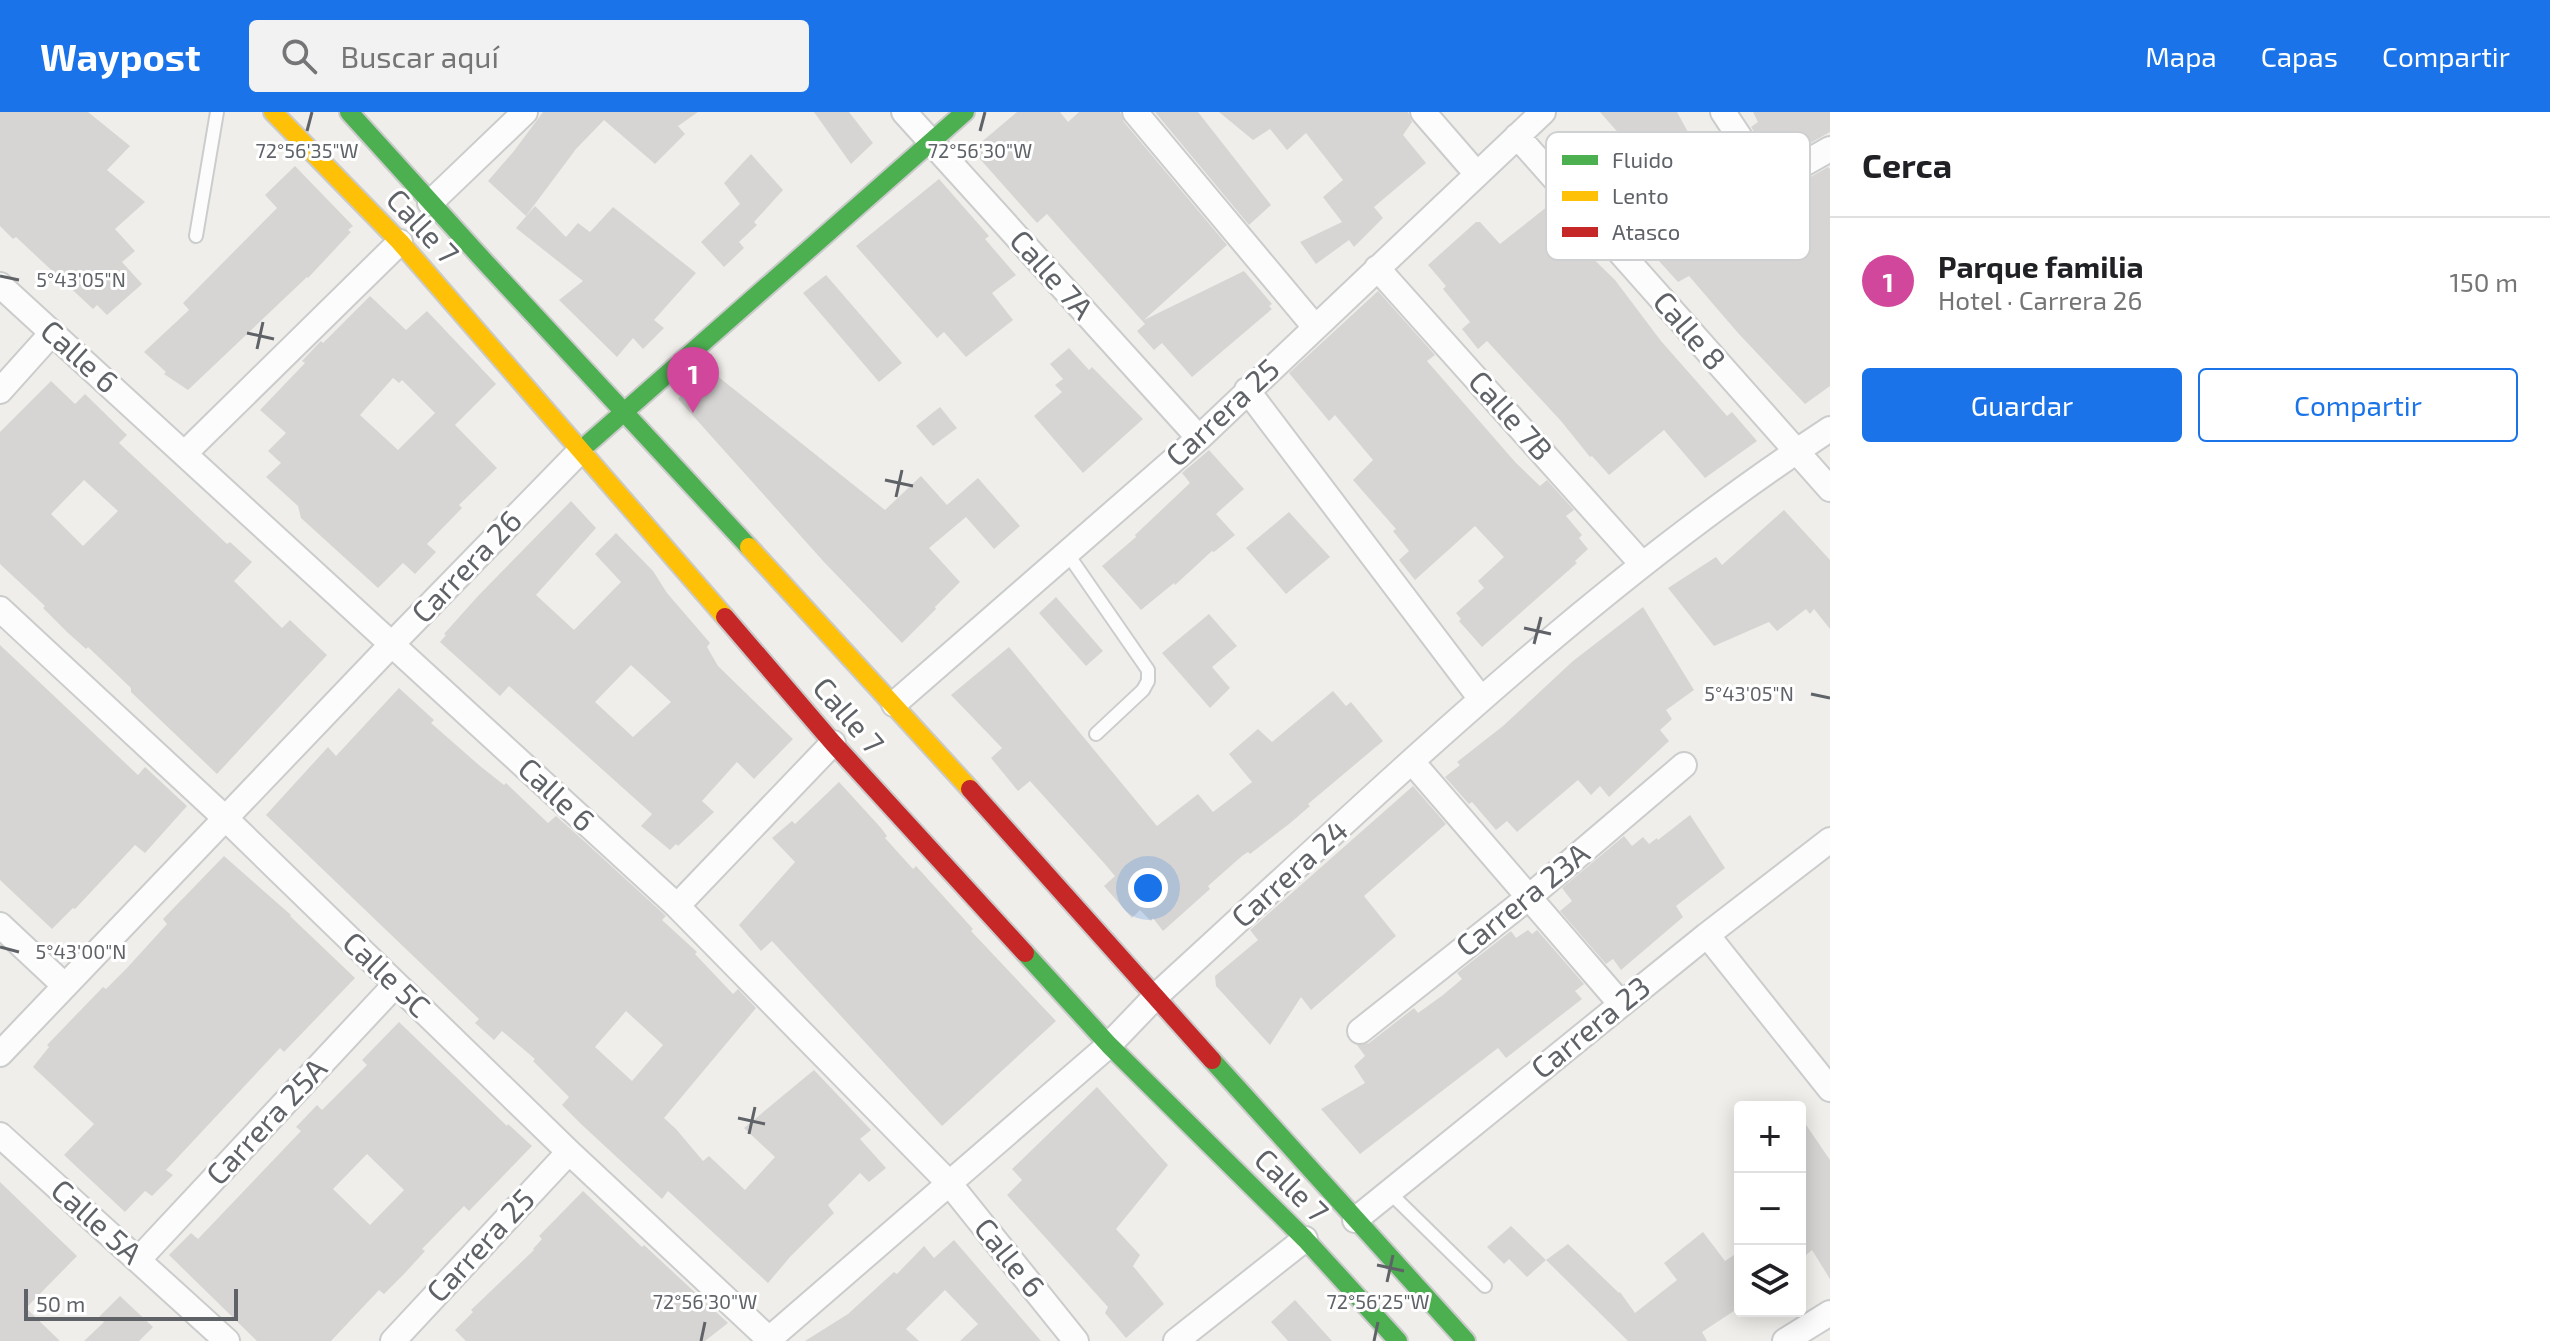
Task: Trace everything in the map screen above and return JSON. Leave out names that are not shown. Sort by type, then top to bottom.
[{"type":"main road","name":"Calle 7","points":[[273,112],[400,242],[833,743],[1109,1045],[1305,1239],[1398,1341]]},
{"type":"main road","name":"Calle 7","points":[[349,112],[894,704],[1466,1341]]},
{"type":"main road","name":"Carrera 26","points":[[582,449],[965,112]]},
{"type":"street","points":[[430,203],[525,112]]},
{"type":"street","name":"Calle 7A","points":[[904,112],[1199,438]]},
{"type":"street","points":[[1135,112],[1315,327]]},
{"type":"street","points":[[1423,112],[1476,173]]},
{"type":"street","name":"Carrera 25","points":[[894,704],[1199,438],[1543,112]]},
{"type":"street","points":[[1723,112],[1736,132]]},
{"type":"street","name":"Calle 8","points":[[1517,136],[1546,169]]},
{"type":"street","points":[[1810,160],[1830,149]]},
{"type":"street","points":[[185,453],[400,242]]},
{"type":"street","name":"Calle 8","points":[[1626,260],[1830,489]]},
{"type":"street","name":"Calle 7B","points":[[1377,268],[1642,564]]},
{"type":"street","name":"Calle 6","points":[[0,285],[677,906],[949,1183],[1076,1341]]},
{"type":"street","points":[[0,391],[52,333]]},
{"type":"street","points":[[1247,390],[1481,699]]},
{"type":"street","name":"Carrera 24","points":[[769,1340],[1109,1045],[1157,995],[1481,699],[1642,564],[1830,429]]},
{"type":"street","name":"Carrera 26","points":[[0,1054],[582,449]]},
{"type":"street","name":"Calle 5C","points":[[0,609],[225,818],[569,1152],[769,1340]]},
{"type":"street","points":[[677,906],[833,743]]},
{"type":"street","points":[[1413,763],[1621,1004]]},
{"type":"street","name":"Carrera 23A","points":[[1360,1031],[1529,897],[1684,765]]},
{"type":"street","name":"Carrera 23","points":[[1355,1220],[1707,935],[1830,840]]},
{"type":"street","points":[[0,925],[65,986]]},
{"type":"street","points":[[1707,935],[1830,1089]]},
{"type":"street","name":"Carrera 25A","points":[[138,1260],[395,985]]},
{"type":"street","name":"Calle 5A","points":[[0,1135],[227,1341]]},
{"type":"street","name":"Carrera 25","points":[[393,1341],[569,1152]]},
{"type":"street","points":[[1176,1341],[1305,1239]]},
{"type":"street","points":[[1796,1338],[1830,1313]]},
{"type":"lane","points":[[196,236],[217,112]]},
{"type":"lane","points":[[1067,553],[1148,670],[1148,681],[1143,690],[1096,734]]},
{"type":"lane","points":[[1389,1192],[1485,1286]]},
{"type":"building","points":[[0,112],[88,112],[130,146],[107,170],[145,202],[115,229],[135,251],[122,262],[142,284],[107,315],[97,305],[93,309],[16,237],[13,239],[0,226]]},
{"type":"building","points":[[543,112],[698,112],[678,126],[685,134],[655,164],[604,120],[576,149],[526,216],[488,181]]},
{"type":"building","points":[[814,112],[849,112],[873,143],[851,164]]},
{"type":"building","points":[[1017,112],[1060,112],[1068,122],[1079,112],[1120,112],[1124,122],[1227,245],[1144,320],[1244,271],[1272,304],[1269,306],[1272,309],[1192,377],[1162,343],[1154,350],[1137,331],[1145,324],[1047,214],[1037,223],[972,150]]},
{"type":"building","points":[[1155,112],[1198,112],[1271,205],[1249,225]]},
{"type":"building","points":[[1219,112],[1408,112],[1412,122],[1403,135],[1426,163],[1374,207],[1383,218],[1354,247],[1349,240],[1316,264],[1300,242],[1342,222],[1323,197],[1343,180],[1306,133],[1287,150],[1270,129],[1253,140]]},
{"type":"building","points":[[1600,112],[1677,112],[1688,132],[1618,132]]},
{"type":"building","points":[[1753,112],[1830,112],[1830,132],[1810,143],[1810,132],[1754,132],[1751,127],[1758,122]]},
{"type":"building","points":[[751,154],[783,190],[754,222],[757,225],[739,242],[744,248],[724,267],[701,242],[740,204],[724,183]]},
{"type":"building","points":[[295,166],[353,226],[348,230],[351,232],[308,278],[188,390],[164,374],[166,372],[144,352],[189,310],[183,303],[277,208],[265,195]]},
{"type":"building","points":[[1828,167],[1830,169],[1830,386],[1805,404],[1689,276],[1678,282],[1659,261],[1810,260],[1810,177]]},
{"type":"building","points":[[939,179],[989,236],[985,239],[1016,275],[992,293],[1013,320],[966,357],[944,332],[937,338],[856,246]]},
{"type":"building","points":[[535,206],[566,237],[578,223],[590,232],[613,207],[696,273],[654,320],[664,328],[643,349],[633,338],[617,357],[559,300],[583,281],[516,228]]},
{"type":"building","points":[[1546,208],[1546,260],[1595,260],[1615,280],[1661,341],[1727,416],[1732,412],[1757,441],[1705,478],[1664,430],[1609,475],[1487,341],[1478,349],[1462,329],[1470,322],[1428,265],[1476,222],[1480,222],[1500,244]]},
{"type":"building","points":[[826,275],[902,363],[879,382],[803,293]]},
{"type":"building","points":[[1378,291],[1435,355],[1427,361],[1516,463],[1540,486],[1547,480],[1574,510],[1566,516],[1582,535],[1579,538],[1588,549],[1575,561],[1577,563],[1482,647],[1459,621],[1461,619],[1456,613],[1484,588],[1478,581],[1504,557],[1475,526],[1415,580],[1399,560],[1409,551],[1393,531],[1396,529],[1353,480],[1373,460],[1335,415],[1329,421],[1289,373]]},
{"type":"building","points":[[370,296],[406,330],[427,311],[496,384],[455,425],[497,468],[459,505],[462,508],[427,544],[436,552],[415,574],[403,563],[378,588],[301,518],[298,506],[266,477],[281,463],[268,451],[286,433],[260,410],[305,363],[302,361],[317,345],[321,341],[323,343]],"holes":[[[393,378],[399,383],[402,380],[435,413],[398,450],[360,415]]]},
{"type":"building","points":[[1069,348],[1143,419],[1083,473],[1034,416],[1062,392],[1055,385],[1063,379],[1050,364]]},
{"type":"building","points":[[706,367],[885,510],[921,476],[947,505],[978,478],[1020,526],[994,549],[966,517],[929,548],[960,582],[902,643],[824,562],[678,399]]},
{"type":"building","points":[[51,381],[75,404],[85,394],[127,435],[119,443],[227,544],[230,542],[252,562],[234,581],[282,628],[290,620],[327,655],[217,774],[0,564],[0,432]],"holes":[[[84,480],[118,511],[83,546],[51,514]]]},
{"type":"building","points":[[940,407],[957,428],[933,446],[916,426]]},
{"type":"building","points":[[1209,450],[1244,489],[1216,514],[1235,535],[1141,610],[1102,566],[1190,483],[1182,473]]},
{"type":"building","points":[[571,501],[596,528],[536,595],[574,630],[621,582],[595,554],[616,533],[653,571],[667,593],[710,643],[707,647],[718,666],[793,739],[754,779],[737,762],[702,801],[714,812],[670,850],[641,826],[652,814],[509,686],[500,696],[440,642],[478,596]],"holes":[[[631,665],[671,702],[633,737],[595,702]]]},
{"type":"building","points":[[1784,510],[1830,560],[1830,629],[1814,609],[1810,614],[1806,609],[1777,631],[1769,622],[1714,646],[1668,588],[1716,557],[1722,565]]},
{"type":"building","points":[[1289,512],[1330,557],[1286,594],[1246,548]]},
{"type":"building","points":[[1056,597],[1103,651],[1086,666],[1039,613]]},
{"type":"building","points":[[1643,607],[1694,690],[1666,710],[1672,719],[1660,730],[1669,741],[1609,797],[1600,786],[1591,795],[1578,780],[1517,832],[1507,821],[1496,830],[1445,777],[1460,765],[1457,762],[1503,726],[1573,661]]},
{"type":"building","points":[[1209,614],[1237,646],[1212,667],[1230,688],[1210,708],[1162,653]]},
{"type":"building","points":[[0,645],[138,775],[145,767],[187,806],[145,853],[135,845],[52,929],[0,880]]},
{"type":"building","points":[[1009,647],[1157,826],[1198,794],[1213,812],[1252,782],[1229,754],[1258,729],[1272,742],[1333,691],[1346,706],[1351,702],[1383,741],[1308,804],[1310,806],[1289,824],[1250,854],[1248,852],[1242,856],[1163,931],[1153,918],[1151,921],[1140,910],[1132,918],[1104,886],[1115,876],[1030,781],[1018,791],[991,758],[1002,748],[951,695]]},
{"type":"building","points":[[399,688],[434,720],[431,723],[480,766],[504,785],[506,783],[548,823],[556,816],[573,831],[666,916],[662,920],[697,952],[695,954],[733,994],[738,989],[756,1008],[664,1118],[703,1161],[709,1156],[745,1190],[775,1157],[744,1128],[814,1070],[871,1130],[860,1139],[886,1168],[869,1182],[860,1173],[828,1205],[834,1213],[768,1283],[668,1191],[662,1199],[581,1124],[562,1105],[569,1097],[533,1061],[535,1059],[502,1031],[494,1040],[475,1023],[479,1019],[266,815],[328,747],[336,756]],"holes":[[[626,1011],[663,1045],[632,1081],[595,1047]]]},
{"type":"building","points":[[839,782],[913,869],[916,866],[973,929],[971,931],[1056,1021],[942,1126],[772,941],[761,951],[739,925],[795,862],[772,838],[792,821],[795,824]]},
{"type":"building","points":[[1413,786],[1446,824],[1364,896],[1396,936],[1311,1010],[1301,997],[1270,1045],[1216,986],[1215,976],[1258,940],[1250,930]]},
{"type":"building","points":[[1690,815],[1725,868],[1676,906],[1683,917],[1621,970],[1613,959],[1606,964],[1560,911],[1572,901],[1562,888],[1624,836],[1632,846],[1643,837],[1649,844]]},
{"type":"building","points":[[224,856],[291,915],[355,978],[284,1052],[280,1048],[166,1170],[173,1175],[152,1196],[145,1191],[125,1212],[64,1155],[94,1124],[33,1067],[49,1047],[47,1045],[103,987],[106,989],[127,968],[167,924],[163,919]]},
{"type":"building","points":[[1528,930],[1532,934],[1537,930],[1584,984],[1575,991],[1582,999],[1506,1058],[1498,1048],[1360,1154],[1321,1109],[1365,1083],[1354,1066],[1365,1056],[1357,1045],[1369,1043],[1414,1008],[1418,1013],[1443,995],[1462,979],[1457,973],[1511,931],[1516,938]]},
{"type":"building","points":[[399,1022],[507,1126],[532,1146],[469,1211],[464,1206],[422,1249],[425,1251],[405,1273],[384,1294],[379,1290],[331,1341],[257,1341],[169,1255],[191,1233],[198,1239],[301,1131],[296,1127],[317,1105],[322,1110],[367,1065],[362,1060]],"holes":[[[367,1154],[404,1190],[370,1225],[333,1189]]]},
{"type":"building","points":[[1097,1087],[1168,1165],[1116,1229],[1140,1255],[1133,1266],[1164,1304],[1126,1338],[1105,1313],[1108,1307],[1007,1195],[1022,1180],[1012,1169]]},
{"type":"building","points":[[1806,1125],[1830,1160],[1830,1279],[1812,1250],[1806,1255]]},
{"type":"building","points":[[0,1182],[77,1256],[26,1308],[60,1341],[0,1341]]},
{"type":"building","points":[[583,1191],[728,1323],[705,1341],[466,1341],[455,1330],[473,1312],[471,1310],[534,1250],[542,1239],[539,1236]]},
{"type":"building","points":[[1511,1226],[1546,1260],[1527,1277],[1509,1259],[1504,1264],[1487,1247]]},
{"type":"building","points":[[1703,1232],[1725,1261],[1734,1255],[1734,1311],[1702,1332],[1707,1341],[1628,1341],[1546,1260],[1568,1244],[1620,1292],[1635,1313],[1677,1280],[1664,1263]]},
{"type":"building","points":[[954,1240],[1041,1341],[960,1341],[978,1324],[945,1290],[906,1329],[919,1341],[805,1341],[848,1314],[894,1272],[897,1274],[924,1246],[934,1258]]},
{"type":"building","points":[[120,1296],[153,1327],[139,1341],[84,1341],[104,1322],[99,1317]]},
{"type":"building","points":[[1295,1300],[1332,1341],[1288,1341],[1271,1322]]},
{"type":"traffic: fast","points":[[349,112],[749,547]]},
{"type":"traffic: fast","points":[[582,449],[965,112]]},
{"type":"traffic: fast","points":[[1025,953],[1109,1045],[1305,1239],[1398,1341]]},
{"type":"traffic: fast","points":[[1212,1060],[1466,1341]]},
{"type":"traffic: slow","points":[[273,112],[400,242],[725,617]]},
{"type":"traffic: slow","points":[[749,547],[970,789]]},
{"type":"traffic: jam","points":[[725,617],[833,743],[1025,953]]},
{"type":"traffic: jam","points":[[970,789],[1212,1060]]},
{"type":"place","name":"Parque familia","points":[[693,413]]}]
